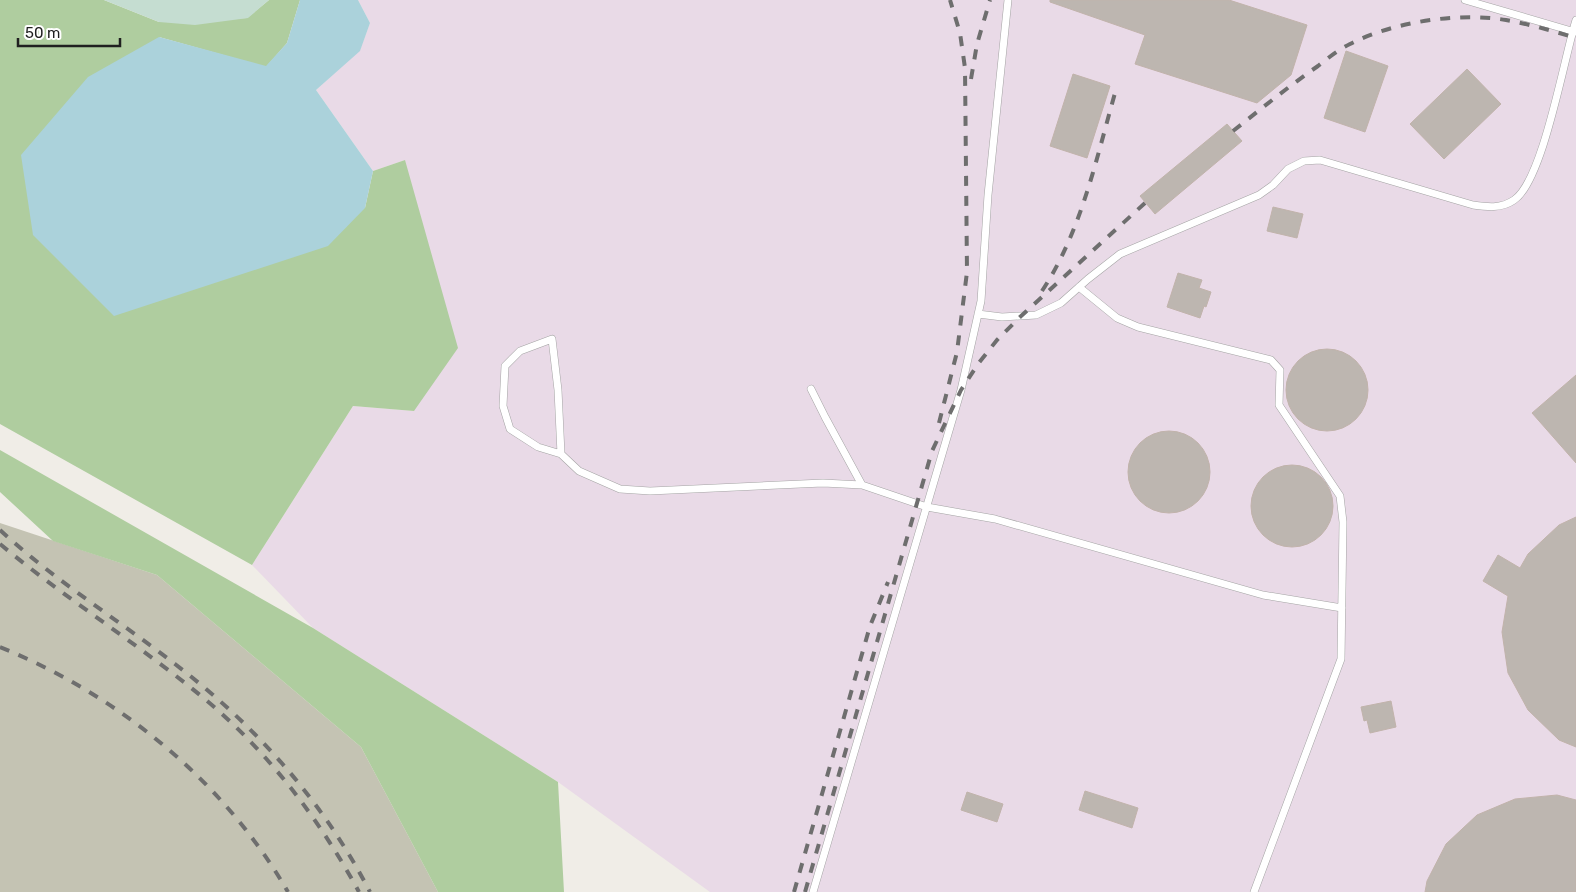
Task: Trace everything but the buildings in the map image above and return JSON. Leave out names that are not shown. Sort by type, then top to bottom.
[{"type":"lane","points":[[813,892],[961,390],[981,301],[988,196],[1008,0]]},
{"type":"lane","points":[[1465,0],[1574,32]]},
{"type":"lane","points":[[978,314],[1002,317],[1036,315],[1061,303],[1120,254],[1259,195],[1273,185],[1288,169],[1304,161],[1320,160],[1473,205],[1494,208],[1513,201],[1525,189],[1539,158],[1576,20]]},
{"type":"lane","points":[[1079,287],[1117,318],[1138,327],[1271,360],[1280,370],[1279,405],[1340,496],[1344,522],[1341,659],[1254,892]]},
{"type":"lane","points":[[562,454],[558,390],[552,339],[520,351],[505,366],[503,406],[510,430],[538,447],[562,454],[580,471],[620,489],[650,491],[823,483],[862,485],[927,507],[995,519],[1263,595],[1342,608]]},
{"type":"lane","points":[[811,389],[862,485]]},
{"type":"shaded area","points":[[358,0],[1576,0],[1576,892],[710,892],[558,782],[313,628],[252,565],[353,406],[414,411],[405,160],[373,171],[316,90],[360,50],[370,23]]},
{"type":"shaded area","points":[[0,523],[157,575],[361,747],[438,892],[0,892]]},
{"type":"green space","points":[[0,0],[104,0],[159,22],[247,18],[269,0],[300,0],[287,43],[266,67],[159,37],[365,208],[373,171],[405,160],[458,348],[414,411],[353,406],[252,565],[0,424]]},
{"type":"green space","points":[[104,0],[269,0],[248,18],[195,25],[159,22]]},
{"type":"green space","points":[[0,450],[313,628],[558,782],[564,892],[438,892],[361,747],[157,575],[53,541],[0,492]]},
{"type":"water","points":[[300,0],[358,0],[370,23],[360,51],[316,90],[373,171],[365,208],[328,246],[114,316],[33,235],[21,155],[88,77],[159,37],[266,66],[287,43]]},
{"type":"railway","points":[[939,423],[957,352],[967,272],[965,68],[960,33],[950,0]]},
{"type":"railway","points":[[971,79],[977,44],[990,0]]},
{"type":"railway","points":[[1233,131],[1337,51],[1367,36],[1386,30],[1426,21],[1467,17],[1506,20],[1576,38]]},
{"type":"railway","points":[[1042,291],[1056,268],[1077,220],[1094,170],[1115,93]]},
{"type":"railway","points":[[805,892],[932,451],[961,390],[997,340],[1145,203]]},
{"type":"railway","points":[[0,530],[64,583],[153,647],[205,688],[260,739],[309,796],[331,827],[370,892]]},
{"type":"railway","points":[[0,544],[181,680],[206,700],[251,742],[292,789],[328,839],[359,892]]},
{"type":"railway","points":[[794,892],[870,626],[888,582]]},
{"type":"railway","points":[[0,647],[44,667],[86,690],[126,716],[164,746],[200,778],[233,814],[262,852],[288,892]]}]
